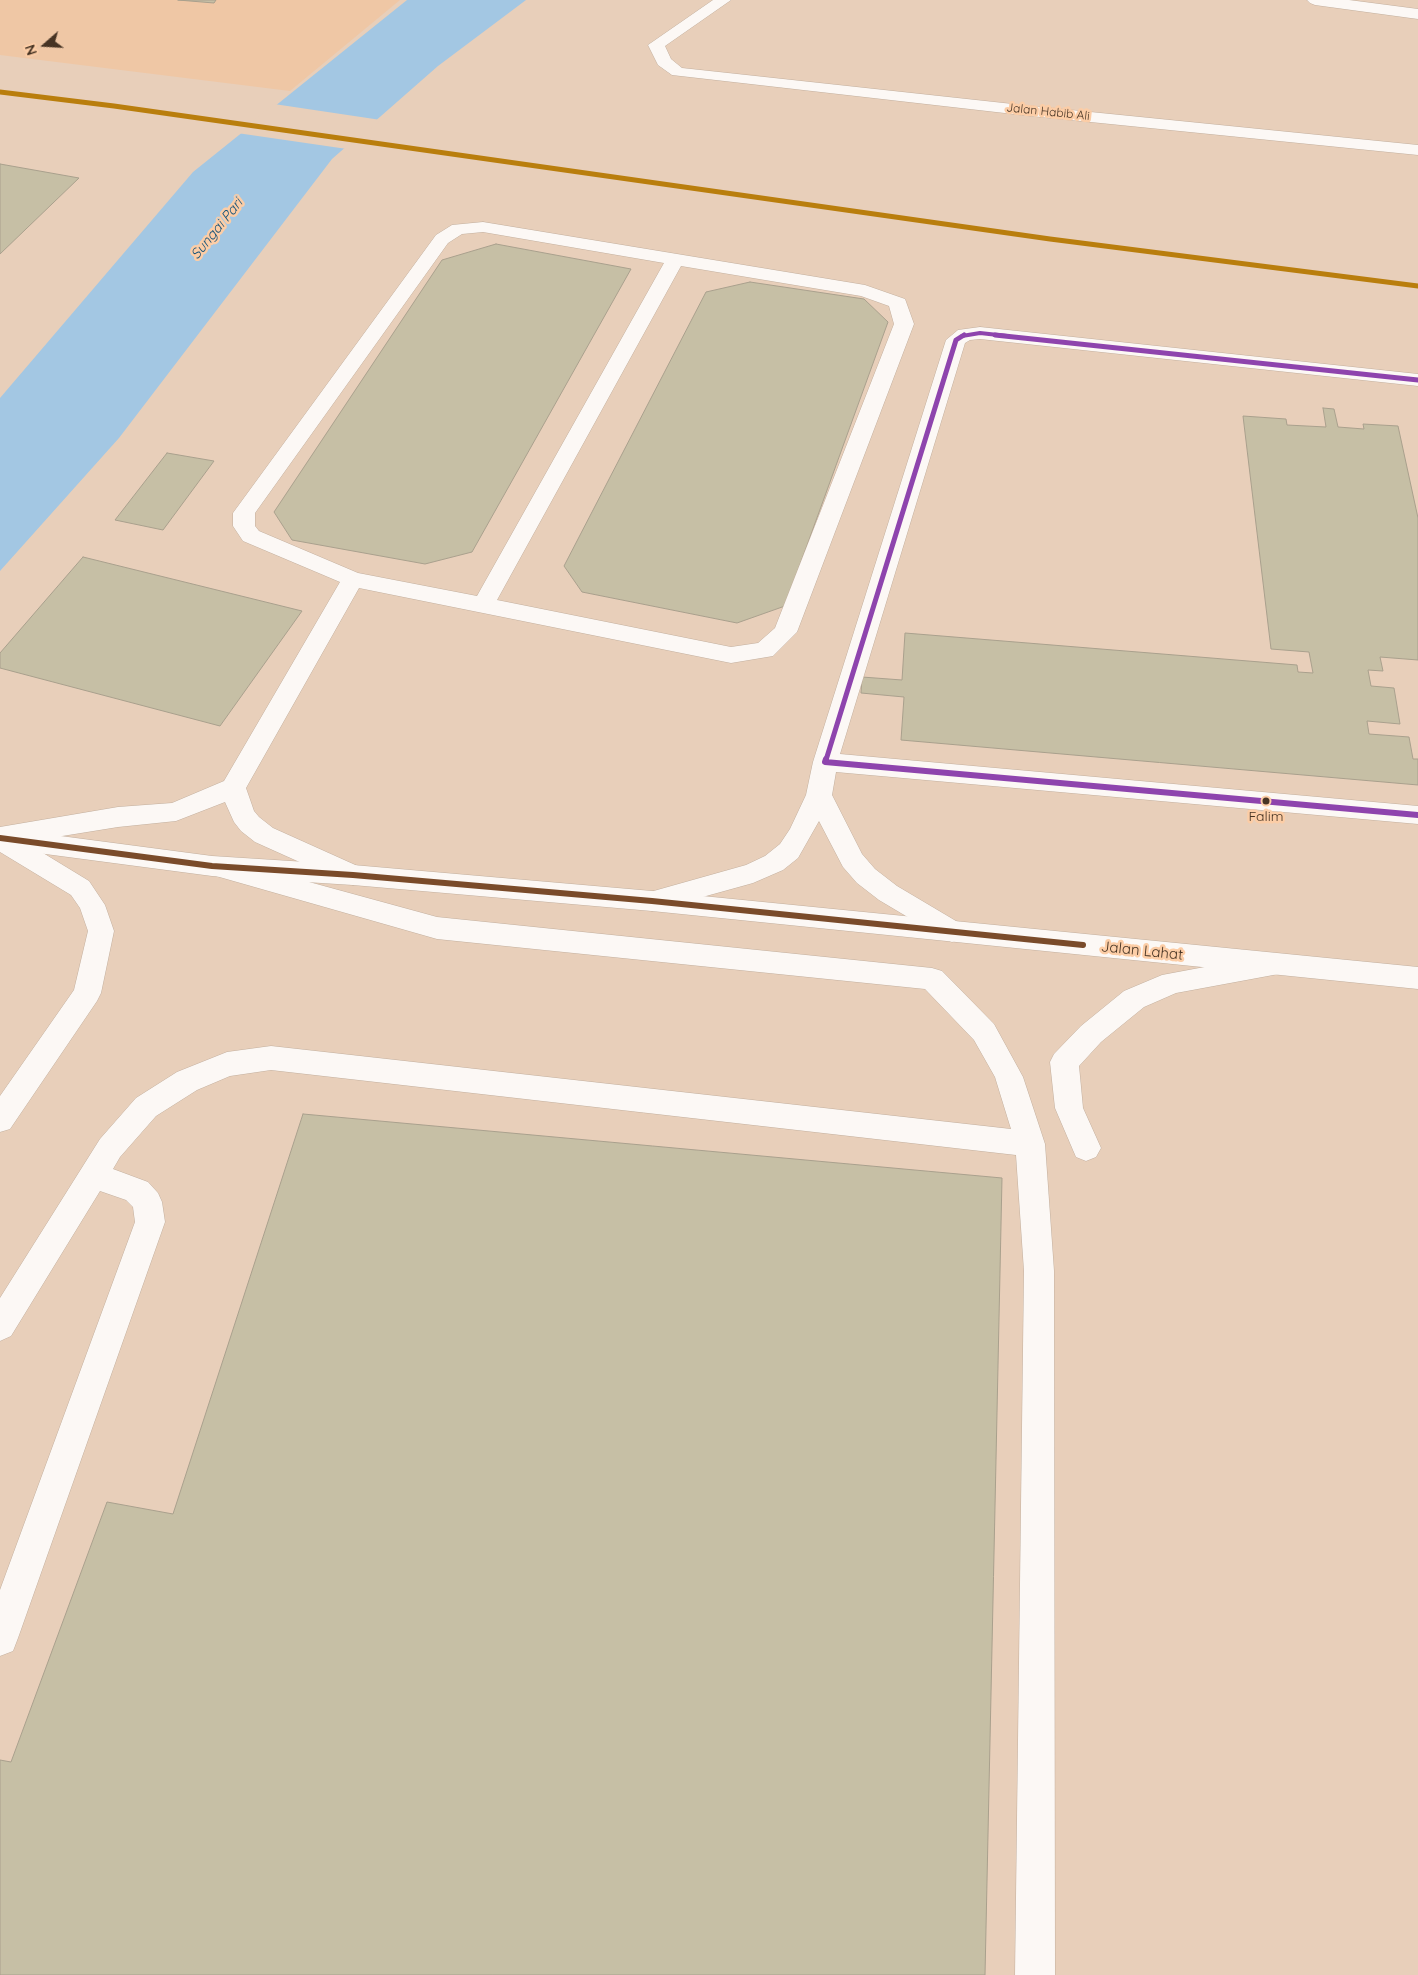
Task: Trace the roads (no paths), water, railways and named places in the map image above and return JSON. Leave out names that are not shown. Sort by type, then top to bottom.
[{"type":"street","name":"Jalan Habib Ali","points":[[723,0],[656,45],[664,62],[678,72],[1021,110],[1418,150]]},
{"type":"street","points":[[1315,0],[1418,14]]},
{"type":"street","points":[[483,227],[675,259],[865,291],[898,303],[904,324],[785,632],[765,650],[731,654],[354,579],[251,536],[244,526],[244,513],[442,239],[458,229],[483,227]]},
{"type":"street","points":[[483,605],[675,259]]},
{"type":"street","points":[[652,901],[753,874],[774,863],[789,851],[801,833],[819,795],[825,762],[956,340],[965,334],[980,333],[1418,380]]},
{"type":"street","points":[[0,838],[118,817],[176,812],[233,788],[354,579]]},
{"type":"street","points":[[825,762],[1418,815]]},
{"type":"street","points":[[233,788],[243,815],[250,824],[264,835],[353,875]]},
{"type":"street","points":[[819,795],[852,860],[866,876],[888,893],[952,931]]},
{"type":"street","points":[[0,838],[80,888],[92,905],[101,931],[87,993],[0,1120]]},
{"type":"street","name":"Jalan Lahat","points":[[0,838],[212,866],[353,875],[652,901],[1274,965],[1414,977]]},
{"type":"street","points":[[212,866],[437,928],[932,979],[984,1032],[997,1052],[1009,1077],[1030,1144],[1039,1271],[1035,1975]]},
{"type":"street","points":[[1086,1148],[1069,1108],[1064,1062],[1091,1034],[1134,1000],[1172,982],[1274,965]]},
{"type":"street","points":[[0,1326],[110,1148],[146,1107],[187,1081],[227,1064],[271,1058],[1030,1144]]},
{"type":"street","points":[[0,1638],[150,1222],[147,1202],[137,1191],[92,1175]]},
{"type":"water","name":"Sungai Pari","points":[[407,0],[526,0],[438,66],[332,159],[119,438],[0,571],[0,398],[193,172]]},
{"type":"place","name":"Falim","points":[[1266,801]]}]
